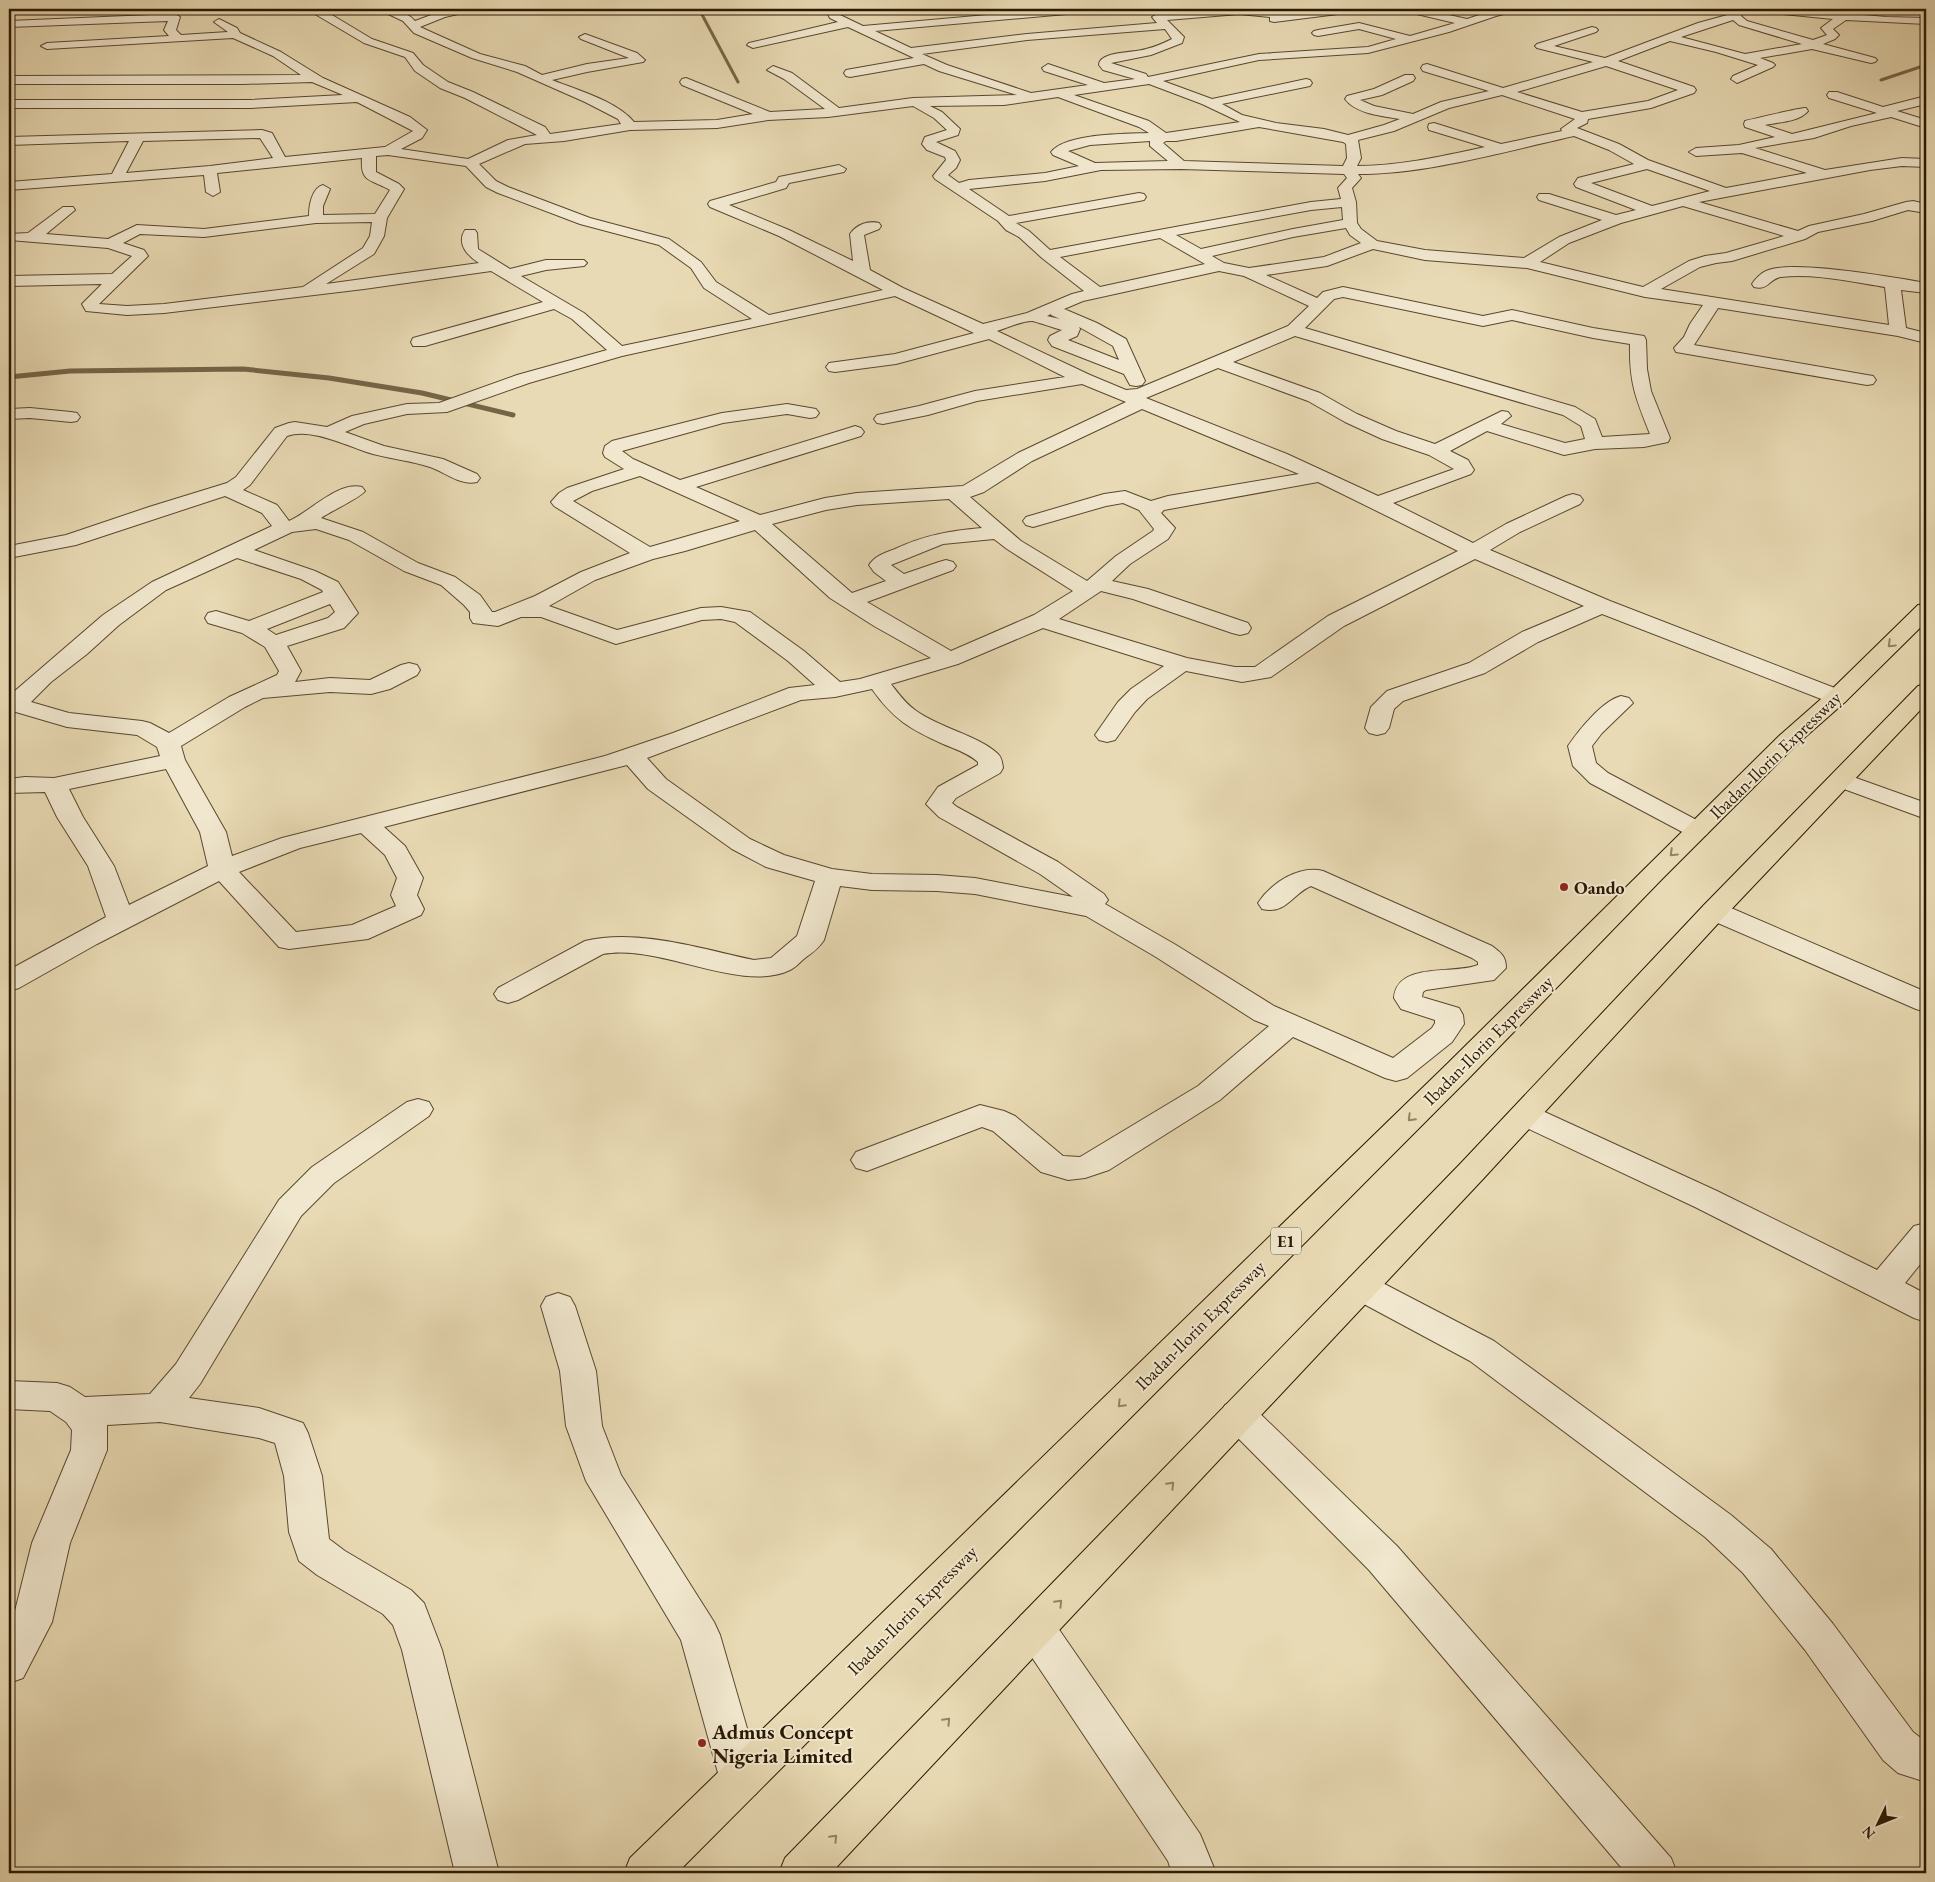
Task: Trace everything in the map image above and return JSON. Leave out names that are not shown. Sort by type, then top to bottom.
[{"type":"highway","name":"Ibadan-Ilorin Expressway","points":[[646,1873],[1458,1071],[1697,830],[1926,610]]},
{"type":"highway","points":[[801,1873],[1525,1115],[1714,911],[1924,697]]},
{"type":"street","points":[[324,9],[319,12],[368,41],[409,56],[419,68],[444,85],[469,94],[540,130],[544,134],[544,138]]},
{"type":"street","points":[[386,9],[398,14],[418,31],[450,45],[521,69],[589,99],[622,116],[630,126]]},
{"type":"street","points":[[413,26],[442,14],[467,9]]},
{"type":"street","points":[[830,9],[834,16],[863,28],[926,60],[962,75],[1034,97]]},
{"type":"street","points":[[863,28],[1089,9]]},
{"type":"street","points":[[1281,25],[1270,21],[1292,16],[1354,9]]},
{"type":"street","points":[[1408,9],[1468,22]]},
{"type":"street","points":[[9,186],[210,170],[388,151],[470,162],[513,143],[630,126],[709,124],[768,116],[837,112],[913,102],[989,102],[1061,94],[1100,86],[1150,80],[1253,58],[1356,51],[1410,40],[1511,9]]},
{"type":"street","points":[[1763,9],[1886,20],[1926,21]]},
{"type":"street","points":[[1886,20],[1904,9]]},
{"type":"street","points":[[1292,16],[1239,11],[1154,15],[1168,25],[1178,38],[1178,41],[1147,53],[1117,57],[1105,61],[1105,65],[1136,74],[1178,90],[1211,104],[1228,114],[1256,123],[1324,132],[1348,139],[1353,144],[1354,158],[1348,170]]},
{"type":"street","points":[[1348,139],[1389,128],[1411,117],[1445,105],[1606,62],[1738,12],[1743,24],[1871,60]]},
{"type":"street","points":[[9,24],[174,13],[170,30],[174,35],[186,38]]},
{"type":"street","points":[[1744,57],[1813,44],[1834,36],[1827,28],[1844,16]]},
{"type":"street","points":[[219,22],[233,30],[235,35]]},
{"type":"street","points":[[753,45],[850,23]]},
{"type":"street","points":[[909,52],[1027,37],[1168,25]]},
{"type":"street","points":[[1318,34],[1359,26],[1410,40]]},
{"type":"street","points":[[1427,68],[1581,116],[1652,104],[1690,90],[1626,67],[1541,46],[1592,30]]},
{"type":"street","points":[[47,46],[235,35],[276,54],[314,78],[419,128]]},
{"type":"street","points":[[540,79],[586,68],[639,60],[633,55],[585,37]]},
{"type":"street","points":[[1671,38],[1769,65],[1737,79]]},
{"type":"street","points":[[850,73],[926,60]]},
{"type":"street","points":[[1048,68],[1100,86]]},
{"type":"street","points":[[774,70],[788,76],[837,112]]},
{"type":"street","points":[[9,80],[243,80],[314,78]]},
{"type":"street","points":[[1409,78],[1378,92],[1351,99],[1354,103],[1364,106],[1411,117]]},
{"type":"street","points":[[686,82],[768,116]]},
{"type":"street","points":[[1211,104],[1306,83]]},
{"type":"street","points":[[1149,95],[1178,90]]},
{"type":"street","points":[[1061,94],[1144,124],[1162,137]]},
{"type":"street","points":[[1833,95],[1926,124]]},
{"type":"street","points":[[879,96],[896,104]]},
{"type":"street","points":[[9,104],[250,104],[359,98]]},
{"type":"street","points":[[1090,105],[1120,100]]},
{"type":"street","points":[[1732,165],[1692,155],[1742,149],[1748,146],[1814,134],[1926,100]]},
{"type":"street","points":[[913,102],[938,115],[954,128],[953,132],[930,140],[929,144],[932,147],[950,154],[953,160],[951,165],[940,176],[1011,227],[1024,234],[1047,256],[1097,292]]},
{"type":"street","points":[[1792,138],[1750,124],[1791,116],[1802,111]]},
{"type":"street","points":[[1581,116],[1582,120],[1568,129],[1614,147],[1647,165],[1725,192]]},
{"type":"street","points":[[1092,167],[1058,152],[1070,145],[1115,139],[1176,137],[1256,123]]},
{"type":"street","points":[[1434,127],[1499,147]]},
{"type":"street","points":[[401,130],[419,128]]},
{"type":"street","points":[[388,151],[417,135],[421,130],[419,128]]},
{"type":"street","points":[[957,188],[969,184],[1045,177],[1092,167],[1181,165],[1301,166],[1374,170],[1421,164],[1575,132]]},
{"type":"street","points":[[9,141],[262,134],[266,136],[281,161]]},
{"type":"street","points":[[118,177],[138,137]]},
{"type":"street","points":[[1162,137],[1155,143],[1181,165]]},
{"type":"street","points":[[40,155],[48,140]]},
{"type":"street","points":[[1742,149],[1822,174]]},
{"type":"street","points":[[301,292],[349,265],[369,251],[377,236],[380,218],[397,189],[393,185],[371,176],[369,172],[369,153]]},
{"type":"street","points":[[1527,263],[1564,240],[1616,220],[1683,202],[1725,192],[1822,174],[1887,163],[1923,161]]},
{"type":"street","points":[[470,162],[491,184],[504,190],[586,221],[664,242],[696,265],[710,285],[766,320]]},
{"type":"street","points":[[1647,165],[1583,181],[1581,184],[1652,211]]},
{"type":"street","points":[[839,169],[784,180],[781,185],[715,204],[745,215],[863,272],[897,291],[1084,378],[1136,397],[1319,476],[1474,551],[1602,606],[1837,697]]},
{"type":"street","points":[[23,185],[32,170]]},
{"type":"street","points":[[210,170],[213,192]]},
{"type":"street","points":[[1348,170],[1354,178],[1345,188],[1349,202],[1350,223],[1355,232],[1372,244],[1425,256],[1527,263],[1645,292],[1898,331],[1926,338]]},
{"type":"street","points":[[1759,173],[1786,182]]},
{"type":"street","points":[[316,219],[316,206],[323,189]]},
{"type":"street","points":[[1005,221],[1139,197]]},
{"type":"street","points":[[1544,197],[1616,220]]},
{"type":"street","points":[[1047,256],[1311,206],[1349,202]]},
{"type":"street","points":[[1683,202],[1800,236]]},
{"type":"street","points":[[1645,292],[1678,272],[1716,257],[1727,258],[1800,236],[1814,229],[1867,218],[1909,205],[1926,209]]},
{"type":"street","points":[[32,237],[68,210]]},
{"type":"street","points":[[110,244],[136,230],[204,232],[316,219],[380,218]]},
{"type":"street","points":[[1200,254],[1293,233],[1350,223]]},
{"type":"street","points":[[863,272],[857,234],[863,229],[874,226]]},
{"type":"street","points":[[470,233],[471,250],[492,266],[510,274],[578,316],[619,352]]},
{"type":"street","points":[[1161,233],[1219,266],[1249,273],[1319,305]]},
{"type":"street","points":[[10,237],[32,237],[110,244],[140,253],[140,256],[90,304],[92,308],[143,309],[426,277],[492,266]]},
{"type":"street","points":[[1249,273],[1327,261],[1372,244]]},
{"type":"street","points":[[1164,249],[1185,245]]},
{"type":"street","points":[[510,274],[546,265],[579,263]]},
{"type":"street","points":[[1064,268],[1082,264]]},
{"type":"street","points":[[835,367],[896,359],[1033,316],[1068,301],[1097,292],[1219,266]]},
{"type":"street","points":[[1760,284],[1773,273],[1782,272],[1834,276],[1926,288]]},
{"type":"street","points":[[9,282],[116,279]]},
{"type":"street","points":[[1897,284],[1893,287],[1898,331]]},
{"type":"street","points":[[329,433],[358,420],[407,409],[441,408],[523,378],[619,352],[897,291]]},
{"type":"street","points":[[228,490],[270,509],[275,518],[291,526],[317,523],[356,536],[411,567],[448,581],[472,600],[481,612],[481,618],[498,619],[543,601],[588,576],[647,554],[678,547],[758,522],[825,504],[857,499],[955,494],[977,488],[1032,453],[1074,435],[1136,397],[1294,330],[1329,295],[1343,292],[1483,321],[1512,315],[1593,333],[1867,380]]},
{"type":"street","points":[[419,342],[556,303]]},
{"type":"street","points":[[1682,348],[1713,303]]},
{"type":"street","points":[[1050,309],[1091,326],[1120,343],[1132,372],[1136,397]]},
{"type":"street","points":[[1033,316],[1054,324],[1062,324],[1072,329],[1071,332],[1056,340],[1058,342],[1132,372]]},
{"type":"street","points":[[1294,330],[1569,411],[1590,423],[1596,443]]},
{"type":"street","points":[[1487,425],[1564,449],[1596,443],[1644,441],[1661,438],[1642,391],[1638,369],[1652,343]]},
{"type":"street","points":[[1218,362],[1314,397],[1351,418],[1389,435],[1436,451],[1461,464],[1464,470],[1376,503]]},
{"type":"street","points":[[883,419],[922,411],[975,396],[1084,378]]},
{"type":"street","points":[[1436,451],[1487,425],[1529,399]]},
{"type":"street","points":[[810,413],[787,409],[722,418],[619,445],[612,450],[612,453],[626,463],[758,522],[838,593],[882,621],[950,658]]},
{"type":"street","points":[[9,414],[30,413],[71,417]]},
{"type":"street","points":[[9,552],[69,541],[156,511],[228,490],[243,481],[280,432],[295,427],[329,433],[379,450],[436,463],[470,478]]},
{"type":"street","points":[[677,487],[855,432]]},
{"type":"street","points":[[642,470],[574,492],[563,498],[561,502],[604,530],[647,554]]},
{"type":"street","points":[[1149,512],[1156,506],[1168,502],[1319,476]]},
{"type":"street","points":[[12,704],[138,600],[159,586],[291,526],[328,504],[355,491]]},
{"type":"street","points":[[955,494],[1014,545],[1093,587],[1148,596],[1240,628]]},
{"type":"street","points":[[9,982],[121,920],[222,869],[292,843],[632,755],[682,738],[798,693],[835,690],[878,681],[950,658],[998,640],[1042,620],[1093,587],[1123,560],[1161,535],[1165,528],[1149,512],[1148,507],[1124,497],[1104,500],[1033,521]]},
{"type":"street","points":[[1042,620],[1181,664],[1252,676],[1263,672],[1336,622],[1474,551],[1513,528],[1573,500]]},
{"type":"street","points":[[902,582],[881,568],[879,565],[882,561],[927,542],[942,538],[999,532]]},
{"type":"street","points":[[238,551],[308,575],[331,586],[347,613],[336,623],[274,643]]},
{"type":"street","points":[[850,601],[946,566]]},
{"type":"street","points":[[250,628],[335,595]]},
{"type":"street","points":[[1377,728],[1383,707],[1395,696],[1477,668],[1530,637],[1602,606]]},
{"type":"street","points":[[520,611],[543,611],[616,637],[701,614],[732,614],[742,617],[796,656],[835,690]]},
{"type":"street","points":[[9,786],[25,784],[54,785],[171,752],[238,702],[286,679],[290,671],[274,643],[250,628],[216,618]]},
{"type":"street","points":[[1107,735],[1126,707],[1139,694],[1181,664]]},
{"type":"street","points":[[257,693],[330,685],[371,687],[382,684],[409,670]]},
{"type":"street","points":[[878,681],[895,704],[907,716],[940,734],[981,752],[990,760],[991,768],[950,790],[941,798],[939,804],[948,812],[1049,868],[1095,900]]},
{"type":"street","points":[[1621,703],[1594,728],[1580,746],[1585,766],[1598,778],[1697,830]]},
{"type":"street","points":[[12,704],[67,720],[142,728],[157,734],[171,752],[213,832],[222,869],[289,941],[358,933],[410,909],[404,895],[410,878],[396,851],[366,824]]},
{"type":"street","points":[[632,755],[657,784],[741,844],[775,861],[830,877],[872,882],[937,883],[974,886],[1094,909],[1166,951],[1264,1013],[1396,1071],[1442,1035],[1450,1024],[1449,1016],[1411,1003],[1408,998],[1408,992],[1411,987],[1418,982],[1484,974],[1492,968],[1492,959],[1473,948],[1314,877],[1300,880],[1271,903]]},
{"type":"street","points":[[1842,780],[1926,812]]},
{"type":"street","points":[[54,785],[70,817],[102,866],[121,920]]},
{"type":"street","points":[[508,994],[594,947],[603,945],[644,946],[754,969],[782,964],[810,940],[830,877]]},
{"type":"street","points":[[1714,911],[1926,1003]]},
{"type":"street","points":[[866,1160],[980,1116],[992,1116],[1004,1122],[1049,1162],[1064,1169],[1082,1168],[1098,1162],[1209,1093],[1289,1024]]},
{"type":"street","points":[[160,1408],[188,1374],[290,1208],[323,1175],[418,1110]]},
{"type":"street","points":[[1525,1115],[1706,1199],[1926,1308]]},
{"type":"street","points":[[1882,1287],[1926,1235]]},
{"type":"street","points":[[1361,1287],[1482,1351],[1718,1526],[1757,1561],[1819,1637],[1898,1746],[1913,1759],[1926,1762]]},
{"type":"street","points":[[558,1306],[578,1371],[584,1426],[605,1481],[700,1635],[741,1780]]},
{"type":"street","points":[[9,1395],[56,1397],[79,1412],[90,1427],[89,1450],[52,1543],[32,1622],[9,1666]]},
{"type":"street","points":[[79,1412],[160,1408],[259,1423],[290,1433],[303,1476],[308,1532],[312,1549],[331,1563],[397,1602],[410,1615],[422,1650],[478,1873]]},
{"type":"street","points":[[1238,1415],[1383,1558],[1655,1873]]},
{"type":"street","points":[[1035,1628],[1185,1848],[1194,1873]]},
{"type":"waterway","points":[[699,9],[738,82]]},
{"type":"waterway","points":[[1881,80],[1926,65]]},
{"type":"waterway","points":[[9,377],[70,371],[243,369],[329,378],[422,393],[513,415]]},
{"type":"place","name":"Oando","points":[[1564,887]]},
{"type":"place","name":"Admus Concept Nigeria Limited","points":[[702,1743]]}]
